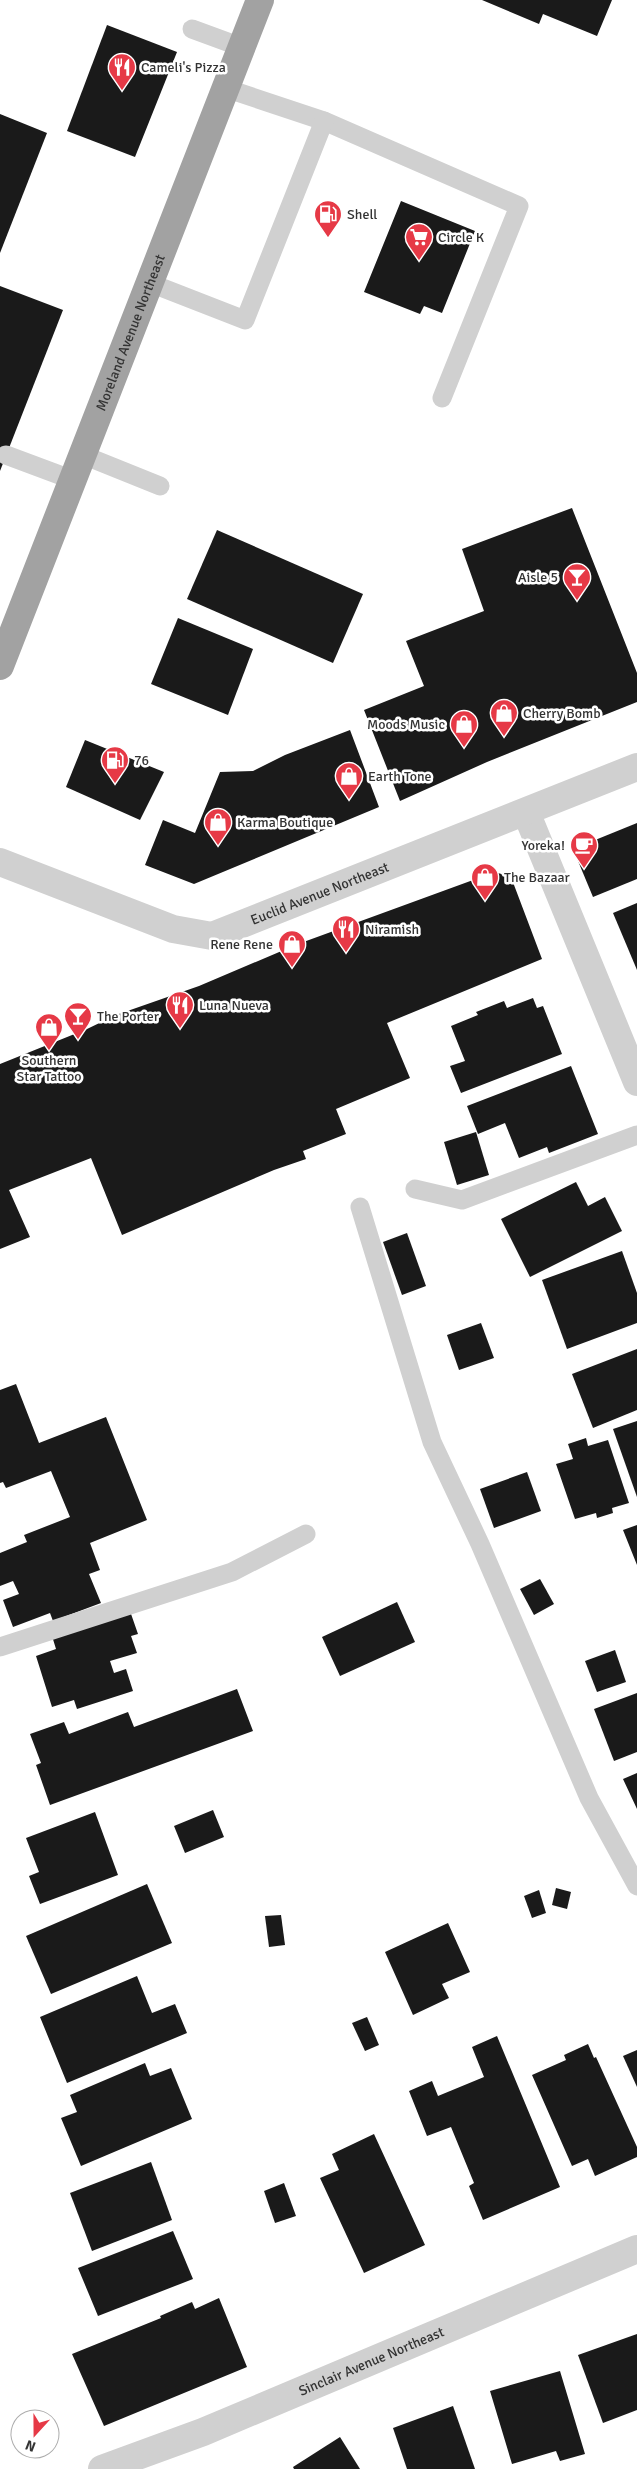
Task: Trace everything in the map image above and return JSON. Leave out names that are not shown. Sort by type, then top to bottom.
[{"type":"highway","name":"Moreland Avenue Northeast","points":[[0,666],[260,0]]},
{"type":"street","name":"Euclid Avenue Northeast","points":[[0,862],[173,929],[212,936],[637,767]]},
{"type":"street","points":[[526,812],[637,1082]]},
{"type":"street","name":"Sinclair Avenue Northeast","points":[[102,2469],[203,2432],[637,2249]]},
{"type":"lane","points":[[192,29],[242,47]]},
{"type":"lane","points":[[225,88],[324,121],[519,206],[442,398]]},
{"type":"lane","points":[[150,283],[246,320],[324,121]]},
{"type":"lane","points":[[6,455],[74,480]]},
{"type":"lane","points":[[83,455],[160,486]]},
{"type":"lane","points":[[415,1189],[462,1200],[637,1135]]},
{"type":"lane","points":[[360,1207],[432,1442],[480,1544],[589,1798],[637,1886]]},
{"type":"lane","points":[[0,1646],[232,1572],[306,1534]]},
{"type":"building","points":[[482,0],[612,0],[597,36],[543,14],[539,24]]},
{"type":"building","name":"Cameli's Pizza","points":[[107,25],[177,52],[135,157],[67,131]]},
{"type":"building","points":[[0,114],[47,133],[0,253]]},
{"type":"building","name":"Circle K","points":[[401,201],[475,231],[442,313],[424,306],[420,314],[364,292]]},
{"type":"building","points":[[0,286],[63,310],[0,471]]},
{"type":"building","points":[[572,508],[637,673],[637,702],[487,762],[400,801],[364,710],[424,686],[406,641],[484,611],[462,549]]},
{"type":"building","points":[[217,530],[363,594],[333,663],[187,599]]},
{"type":"building","points":[[178,618],[253,649],[228,715],[151,684]]},
{"type":"building","points":[[350,730],[379,807],[194,884],[145,865],[163,820],[195,833],[220,772],[253,771],[285,755]]},
{"type":"building","points":[[85,740],[164,772],[140,820],[66,787]]},
{"type":"building","points":[[637,823],[637,879],[593,897],[573,849]]},
{"type":"building","points":[[495,872],[511,877],[542,959],[387,1023],[410,1078],[336,1109],[346,1134],[303,1151],[306,1159],[274,1170],[122,1235],[91,1158],[9,1190],[30,1237],[0,1249],[0,1064],[87,1029],[116,1015],[199,986],[298,944]]},
{"type":"building","points":[[637,903],[637,970],[613,913]]},
{"type":"building","points":[[533,998],[537,1008],[543,1006],[562,1054],[461,1093],[450,1066],[465,1061],[451,1026],[478,1015],[476,1012],[504,1001],[507,1008]]},
{"type":"building","points":[[571,1066],[598,1134],[549,1153],[547,1147],[519,1158],[505,1123],[478,1134],[467,1106]]},
{"type":"building","points":[[476,1132],[489,1175],[457,1185],[444,1142]]},
{"type":"building","points":[[576,1182],[588,1206],[605,1197],[622,1231],[530,1277],[501,1219]]},
{"type":"building","points":[[407,1233],[426,1286],[402,1295],[383,1242]]},
{"type":"building","points":[[622,1251],[637,1293],[637,1323],[567,1349],[542,1280]]},
{"type":"building","points":[[481,1323],[494,1358],[459,1370],[447,1335]]},
{"type":"building","points":[[637,1349],[637,1410],[593,1428],[572,1374]]},
{"type":"building","points":[[16,1384],[39,1443],[106,1417],[147,1520],[90,1543],[100,1570],[89,1574],[101,1603],[53,1621],[50,1613],[13,1627],[3,1600],[19,1594],[13,1581],[0,1586],[0,1553],[27,1542],[24,1535],[70,1517],[51,1471],[6,1488],[3,1482],[0,1483],[0,1390]]},
{"type":"building","points":[[637,1421],[637,1497],[613,1429]]},
{"type":"building","points":[[586,1438],[588,1446],[608,1440],[629,1503],[612,1508],[613,1513],[597,1518],[596,1513],[575,1519],[556,1464],[573,1459],[568,1444]]},
{"type":"building","points":[[527,1472],[541,1511],[494,1528],[480,1489]]},
{"type":"building","points":[[637,1525],[637,1565],[623,1530]]},
{"type":"building","points":[[540,1579],[554,1604],[534,1615],[520,1589]]},
{"type":"building","points":[[397,1602],[415,1642],[340,1676],[322,1637]]},
{"type":"building","points":[[130,1611],[138,1634],[131,1636],[137,1653],[110,1661],[114,1673],[126,1669],[133,1691],[77,1709],[74,1700],[52,1707],[36,1656],[56,1649],[52,1636]]},
{"type":"building","points":[[615,1650],[626,1682],[597,1692],[585,1661]]},
{"type":"building","points":[[237,1689],[253,1731],[50,1805],[36,1765],[41,1763],[30,1734],[64,1722],[69,1734],[128,1712],[134,1727]]},
{"type":"building","points":[[637,1693],[637,1752],[614,1761],[594,1709]]},
{"type":"building","points":[[637,1773],[637,1809],[623,1779]]},
{"type":"building","points":[[213,1810],[224,1837],[185,1853],[174,1826]]},
{"type":"building","points":[[95,1812],[118,1875],[40,1904],[29,1876],[39,1872],[26,1838]]},
{"type":"building","points":[[147,1884],[172,1943],[51,1994],[26,1936]]},
{"type":"building","points":[[556,1888],[571,1892],[567,1909],[552,1905]]},
{"type":"building","points":[[539,1890],[546,1913],[532,1918],[524,1896]]},
{"type":"building","points":[[281,1915],[285,1945],[269,1947],[265,1916]]},
{"type":"building","points":[[448,1923],[470,1972],[442,1984],[449,1998],[413,2015],[385,1952]]},
{"type":"building","points":[[137,1976],[152,2013],[175,2004],[187,2033],[67,2083],[40,2017]]},
{"type":"building","points":[[367,2017],[379,2045],[365,2051],[352,2023]]},
{"type":"building","points":[[497,2036],[560,2187],[483,2220],[469,2186],[474,2183],[451,2127],[427,2136],[409,2091],[432,2081],[438,2096],[484,2077],[472,2047]]},
{"type":"building","points":[[588,2044],[594,2058],[596,2057],[637,2147],[637,2157],[595,2176],[588,2159],[572,2166],[532,2075],[566,2060],[564,2055]]},
{"type":"building","points":[[637,2050],[637,2087],[623,2056]]},
{"type":"building","points":[[145,2063],[150,2076],[171,2068],[192,2119],[81,2166],[61,2118],[77,2112],[70,2095]]},
{"type":"building","points":[[374,2134],[425,2245],[364,2273],[320,2178],[339,2170],[332,2154]]},
{"type":"building","points":[[151,2162],[172,2220],[92,2251],[70,2193]]},
{"type":"building","points":[[284,2183],[296,2216],[275,2223],[264,2191]]},
{"type":"building","points":[[173,2231],[193,2279],[98,2316],[78,2268]]},
{"type":"building","points":[[219,2298],[247,2367],[104,2426],[72,2354],[161,2318],[160,2316],[192,2302],[195,2309]]},
{"type":"building","points":[[637,2334],[637,2410],[603,2423],[578,2355]]},
{"type":"building","points":[[560,2371],[585,2454],[560,2461],[556,2451],[512,2464],[490,2391]]},
{"type":"building","points":[[453,2406],[475,2469],[407,2469],[393,2428]]},
{"type":"building","points":[[340,2437],[360,2469],[294,2469],[293,2467]]},
{"type":"place","name":"Cameli's Pizza","points":[[122,91]]},
{"type":"place","name":"Shell","points":[[328,238]]},
{"type":"place","name":"Circle K","points":[[419,261]]},
{"type":"place","name":"Aisle 5","points":[[577,601]]},
{"type":"place","name":"Cherry Bomb","points":[[504,737]]},
{"type":"place","name":"Moods Music","points":[[464,748]]},
{"type":"place","name":"76","points":[[115,784]]},
{"type":"place","name":"Earth Tone","points":[[349,800]]},
{"type":"place","name":"Karma Boutique","points":[[218,846]]},
{"type":"place","name":"Yoreka!","points":[[584,869]]},
{"type":"place","name":"The Bazaar","points":[[485,901]]},
{"type":"place","name":"Niramish","points":[[346,953]]},
{"type":"place","name":"Rene Rene","points":[[292,968]]},
{"type":"place","name":"Luna Nueva","points":[[180,1029]]},
{"type":"place","name":"The Porter","points":[[78,1040]]},
{"type":"place","name":"Southern Star Tattoo","points":[[49,1051]]}]
